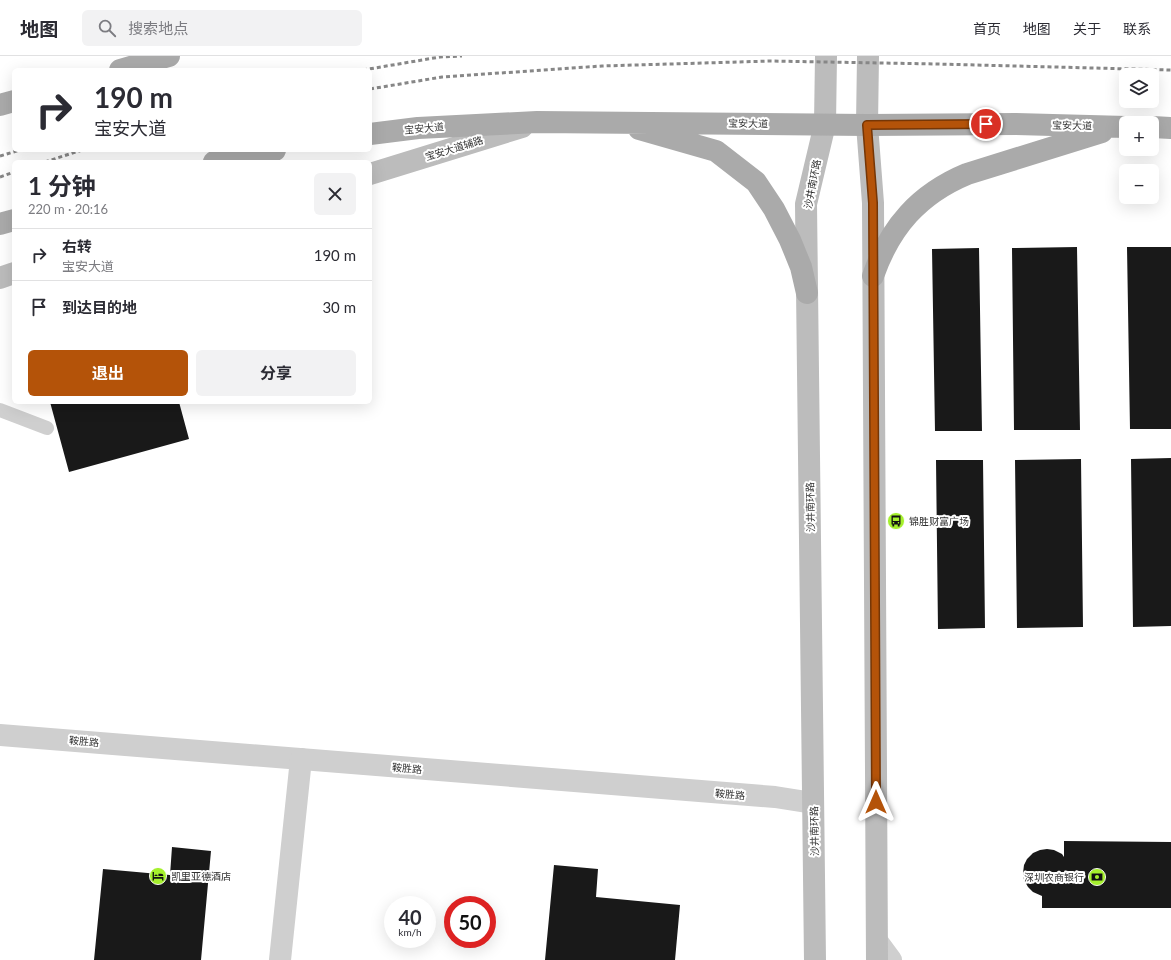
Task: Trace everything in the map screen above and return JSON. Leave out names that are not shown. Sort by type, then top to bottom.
[{"type":"main road","points":[[127,68],[169,56]]},
{"type":"main road","name":"沙井南环路","points":[[815,960],[806,204],[825,124],[826,56]]},
{"type":"main road","points":[[868,56],[867,125],[873,203],[877,950]]},
{"type":"main road","points":[[0,105],[12,102]]},
{"type":"main road","name":"宝安大道","points":[[372,134],[418,128],[538,122],[867,125],[1016,124],[1119,126]]},
{"type":"main road","name":"宝安大道辅路","points":[[372,173],[538,122]]},
{"type":"main road","points":[[613,122],[716,151],[756,182],[774,209],[790,240],[805,279],[807,293]]},
{"type":"main road","points":[[873,276],[887,242],[908,213],[921,201],[946,184],[967,174],[1119,127]]},
{"type":"main road","points":[[1159,127],[1171,128]]},
{"type":"main road","points":[[224,160],[265,152]]},
{"type":"main road","points":[[0,224],[12,221]]},
{"type":"main road","points":[[0,278],[12,274]]},
{"type":"street","name":"鞍胜路","points":[[0,735],[767,797],[813,803]]},
{"type":"street","points":[[280,960],[301,759]]},
{"type":"street","points":[[877,950],[891,960]]},
{"type":"lane","points":[[0,410],[47,428]]},
{"type":"building","points":[[1077,247],[1080,430],[1014,430],[1012,248]]},
{"type":"building","points":[[1127,247],[1171,247],[1171,429],[1130,429]]},
{"type":"building","points":[[979,248],[982,431],[935,431],[932,249]]},
{"type":"building","points":[[51,404],[180,404],[189,439],[69,472]]},
{"type":"building","points":[[1171,458],[1171,626],[1133,627],[1131,459]]},
{"type":"building","points":[[1081,459],[1083,627],[1017,628],[1015,460]]},
{"type":"building","points":[[936,460],[983,460],[985,628],[938,629]]},
{"type":"building","name":"深圳农商银行","points":[[1064,841],[1171,842],[1171,908],[1042,908],[1042,896],[1033,892],[1024,880],[1024,865],[1033,853],[1040,850],[1054,850],[1062,854],[1064,857]]},
{"type":"building","points":[[172,847],[211,851],[201,960],[94,960],[103,869],[170,875]]},
{"type":"building","points":[[554,865],[598,869],[596,897],[680,905],[675,960],[545,960]]},
{"type":"railway","points":[[372,68],[440,57],[462,56]]},
{"type":"railway","points":[[372,89],[442,77],[602,66],[771,61],[1171,70]]},
{"type":"railway","points":[[0,156],[13,152]]},
{"type":"railway","points":[[51,160],[76,152]]},
{"type":"railway","points":[[0,177],[12,173]]},
{"type":"place","name":"锦胜财富广场","points":[[896,521]]},
{"type":"place","name":"凯里亚德酒店","points":[[158,876]]},
{"type":"place","name":"深圳农商银行","points":[[1097,877]]},
{"type":"route","points":[[876,802],[873,203],[867,125],[986,124]]}]
